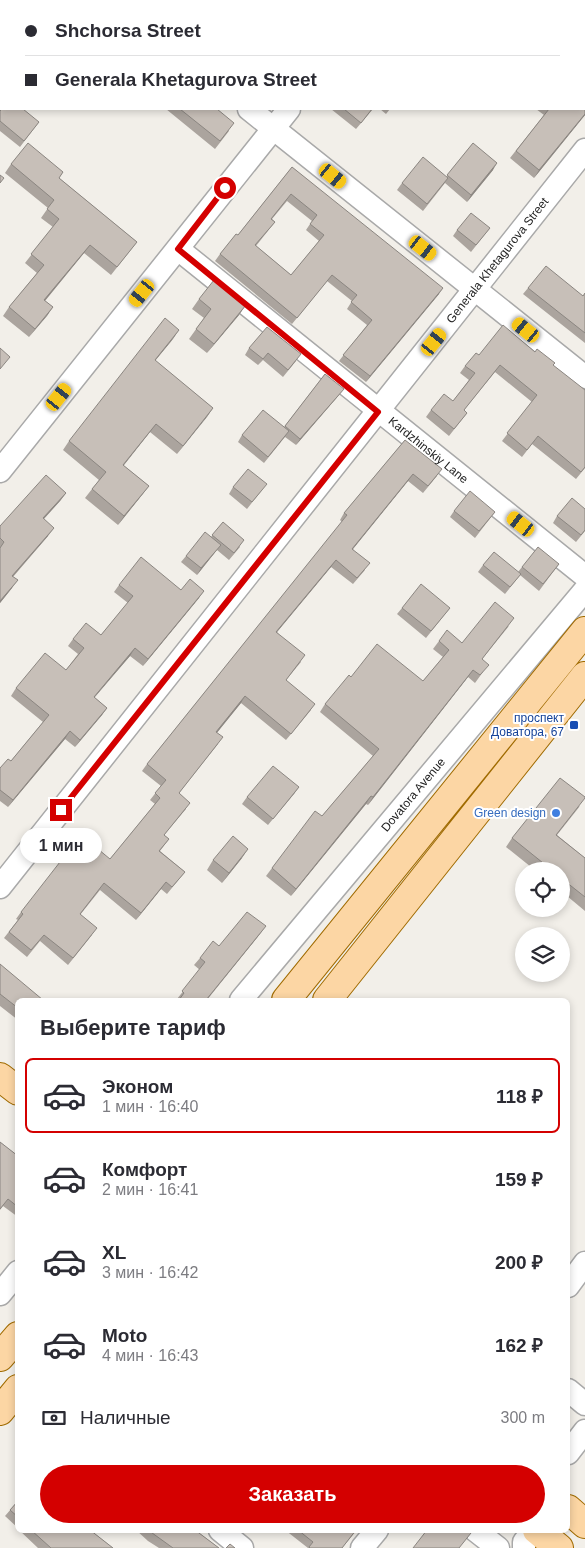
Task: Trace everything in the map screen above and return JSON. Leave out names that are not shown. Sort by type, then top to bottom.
[{"type":"main road","points":[[288,998],[585,631]]},
{"type":"main road","points":[[329,998],[585,676]]},
{"type":"main road","points":[[0,1076],[15,1088]]},
{"type":"main road","points":[[0,1357],[15,1340]]},
{"type":"main road","points":[[0,1411],[15,1393]]},
{"type":"main road","points":[[570,1511],[585,1524]]},
{"type":"main road","points":[[539,1533],[559,1548]]},
{"type":"street","points":[[250,110],[585,377]]},
{"type":"street","points":[[0,471],[289,110]]},
{"type":"street","name":"Generala Khetagurova Street","points":[[0,887],[476,290],[585,150]]},
{"type":"street","name":"Kardzhinskiy Lane","points":[[178,249],[378,412],[585,576]]},
{"type":"street","name":"Dovatora Avenue","points":[[243,998],[585,590]]},
{"type":"street","points":[[570,1283],[585,1263]]},
{"type":"street","points":[[0,1294],[15,1276]]},
{"type":"street","points":[[570,1392],[585,1404]]},
{"type":"street","points":[[570,1451],[585,1431]]},
{"type":"street","points":[[224,1533],[242,1548]]},
{"type":"street","points":[[362,1548],[374,1533]]},
{"type":"street","points":[[479,1533],[498,1548]]},
{"type":"street","points":[[524,1548],[524,1542],[532,1533]]},
{"type":"building","points":[[24,110],[39,122],[24,141],[0,121],[0,111]]},
{"type":"building","points":[[181,110],[218,110],[234,123],[220,141]]},
{"type":"building","points":[[345,110],[371,110],[361,123]]},
{"type":"building","points":[[548,110],[585,110],[585,114],[539,170],[516,151]]},
{"type":"building","points":[[28,143],[63,172],[59,178],[137,242],[117,267],[90,245],[44,300],[53,307],[35,329],[9,307],[44,265],[31,254],[59,219],[47,209],[54,200],[11,164]]},
{"type":"building","points":[[473,143],[497,163],[471,195],[447,175]]},
{"type":"building","points":[[423,157],[448,178],[427,204],[402,183]]},
{"type":"building","points":[[292,167],[443,288],[370,376],[343,355],[372,320],[351,302],[357,295],[332,275],[297,318],[220,254],[236,234],[238,235]],"holes":[[[291,194],[317,215],[310,224],[324,235],[291,275],[255,245],[275,222],[271,219]]]},
{"type":"building","points":[[0,175],[4,178],[0,183]]},
{"type":"building","points":[[471,213],[490,228],[476,245],[457,230]]},
{"type":"building","points":[[546,266],[583,296],[585,293],[585,333],[528,288]]},
{"type":"building","points":[[214,280],[246,305],[214,344],[196,329],[211,309],[199,299]]},
{"type":"building","points":[[165,318],[179,330],[155,360],[213,408],[183,446],[156,424],[123,465],[149,486],[124,516],[92,489],[106,472],[69,441]]},
{"type":"building","points":[[503,325],[535,352],[537,349],[555,363],[553,365],[585,390],[585,467],[581,472],[538,436],[527,450],[507,433],[537,395],[500,365],[464,410],[467,413],[454,429],[431,410],[444,394],[453,401],[475,373],[465,366],[476,353],[479,355]]},
{"type":"building","points":[[267,327],[301,354],[288,370],[268,353],[263,359],[249,348]]},
{"type":"building","points":[[0,348],[10,357],[0,369]]},
{"type":"building","points":[[325,374],[344,389],[300,439],[285,426]]},
{"type":"building","points":[[263,410],[289,431],[268,457],[242,435]]},
{"type":"building","points":[[405,440],[442,469],[428,486],[413,474],[352,549],[370,563],[357,578],[336,560],[276,632],[305,655],[286,680],[315,704],[291,734],[245,696],[216,732],[223,737],[179,793],[190,803],[164,835],[169,839],[159,851],[185,872],[172,887],[166,882],[141,913],[104,883],[80,914],[97,928],[73,958],[44,935],[31,950],[9,932],[23,914],[21,912],[81,835],[110,859],[160,798],[155,793],[166,780],[147,764],[347,515],[344,513]]},
{"type":"building","points":[[248,469],[267,484],[252,502],[233,487]]},
{"type":"building","points":[[46,475],[66,493],[43,518],[54,528],[12,576],[18,580],[0,601],[0,548],[4,542],[0,538],[0,526]]},
{"type":"building","points":[[470,491],[495,512],[479,531],[454,511]]},
{"type":"building","points":[[572,498],[585,509],[585,530],[581,535],[557,516]]},
{"type":"building","points":[[223,522],[244,540],[234,553],[212,535]]},
{"type":"building","points":[[205,532],[221,545],[201,568],[186,556]]},
{"type":"building","points":[[538,547],[559,564],[543,584],[522,567]]},
{"type":"building","points":[[494,552],[521,574],[510,587],[483,565]]},
{"type":"building","points":[[141,557],[181,590],[190,579],[204,591],[148,659],[135,648],[94,697],[107,708],[80,740],[70,731],[13,800],[0,790],[0,768],[8,759],[11,761],[49,715],[16,688],[45,653],[66,670],[84,648],[73,639],[86,623],[101,635],[133,596],[119,585]]},
{"type":"building","points":[[421,584],[450,608],[431,631],[402,608]]},
{"type":"building","points":[[495,602],[514,618],[482,659],[489,665],[480,675],[473,670],[373,797],[371,796],[296,889],[272,868],[315,811],[322,816],[379,749],[325,704],[349,675],[351,677],[377,644],[423,681],[449,650],[439,641],[447,630],[462,643]]},
{"type":"building","points":[[273,766],[299,787],[273,819],[247,797]]},
{"type":"building","points":[[560,778],[585,797],[556,835],[585,858],[585,897],[570,885],[570,862],[542,862],[512,838]]},
{"type":"building","points":[[233,836],[248,849],[229,873],[213,860]]},
{"type":"building","points":[[247,912],[266,926],[208,998],[180,998],[184,993],[182,991],[205,962],[200,958],[213,941],[219,946]]},
{"type":"building","points":[[0,964],[41,998],[15,998],[15,1006],[0,994]]},
{"type":"building","points":[[0,1142],[15,1154],[15,1205],[8,1199],[0,1209]]},
{"type":"building","points":[[15,1504],[15,1514],[10,1510]]},
{"type":"building","points":[[34,1533],[94,1533],[113,1548],[51,1548]]},
{"type":"building","points":[[152,1533],[199,1533],[219,1548],[173,1548]]},
{"type":"building","points":[[302,1533],[354,1533],[342,1548],[310,1548],[313,1542]]},
{"type":"building","points":[[425,1533],[471,1533],[459,1548],[413,1548]]},
{"type":"building","points":[[230,1544],[235,1548],[226,1548]]},
{"type":"place","name":"проспект Доватора, 67","points":[[574,725]]},
{"type":"place","name":"Green design","points":[[556,813]]},
{"type":"route","points":[[61,810],[378,412],[178,249],[225,188]]}]
